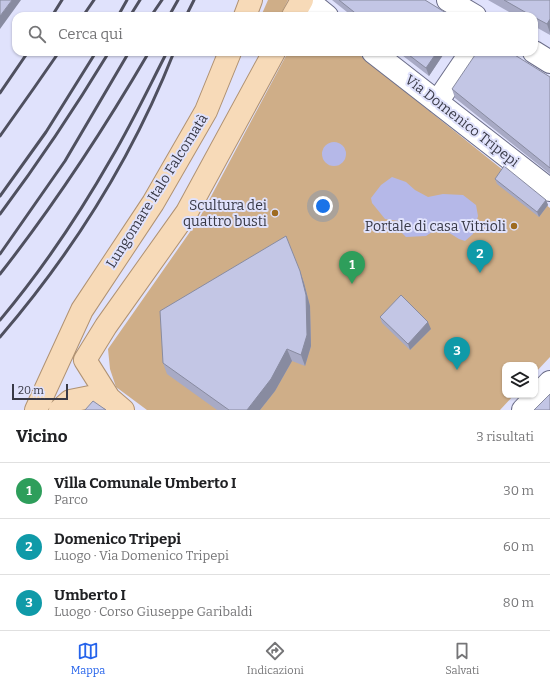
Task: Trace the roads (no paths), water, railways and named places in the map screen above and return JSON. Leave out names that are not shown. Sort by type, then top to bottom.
[{"type":"main road","points":[[246,12],[251,0]]},
{"type":"main road","points":[[295,12],[302,0]]},
{"type":"main road","name":"Lungomare Italo Falcomatà","points":[[36,410],[82,310],[153,203],[206,111],[228,56]]},
{"type":"main road","points":[[116,404],[85,360],[106,326],[187,212],[272,56]]},
{"type":"main road","points":[[206,111],[234,125]]},
{"type":"main road","points":[[60,410],[70,401],[95,396],[116,404]]},
{"type":"street","points":[[307,0],[322,12]]},
{"type":"street","points":[[448,0],[468,12]]},
{"type":"street","points":[[538,54],[550,62]]},
{"type":"street","name":"Via Domenico Tripepi","points":[[378,56],[550,190]]},
{"type":"street","points":[[436,102],[468,56]]},
{"type":"street","points":[[523,410],[550,382]]},
{"type":"water","points":[[329,142],[339,142],[346,149],[346,159],[339,166],[329,166],[322,159],[322,149]]},
{"type":"water","points":[[392,177],[406,182],[415,190],[428,197],[443,194],[463,195],[476,205],[478,216],[473,234],[465,241],[443,229],[435,230],[426,236],[406,237],[401,232],[399,221],[385,219],[372,203],[371,198],[381,185]]},
{"type":"railway","points":[[54,12],[62,0]]},
{"type":"railway","points":[[86,12],[94,0]]},
{"type":"railway","points":[[120,12],[127,0]]},
{"type":"railway","points":[[132,12],[140,0]]},
{"type":"railway","points":[[154,12],[162,0]]},
{"type":"railway","points":[[171,12],[178,0]]},
{"type":"railway","points":[[188,12],[194,0]]},
{"type":"railway","points":[[0,93],[25,56]]},
{"type":"railway","points":[[0,136],[56,56]]},
{"type":"railway","points":[[0,196],[46,132],[94,56]]},
{"type":"railway","points":[[0,214],[29,175],[107,56]]},
{"type":"railway","points":[[0,254],[65,161],[127,56]]},
{"type":"railway","points":[[0,274],[40,221],[78,166],[147,56]]},
{"type":"railway","points":[[0,320],[31,282],[86,200],[126,131],[165,56]]},
{"type":"railway","points":[[0,337],[27,305],[52,271],[99,202],[140,128],[158,91],[172,56]]},
{"type":"place","name":"Scultura dei quattro busti","points":[[275,213]]},
{"type":"place","name":"Portale di casa Vitrioli","points":[[514,226]]},
{"type":"place","name":"Domenico Tripepi","points":[[480,273]]},
{"type":"place","name":"Villa Comunale Umberto I","points":[[352,284]]},
{"type":"place","name":"Umberto I","points":[[457,370]]}]
